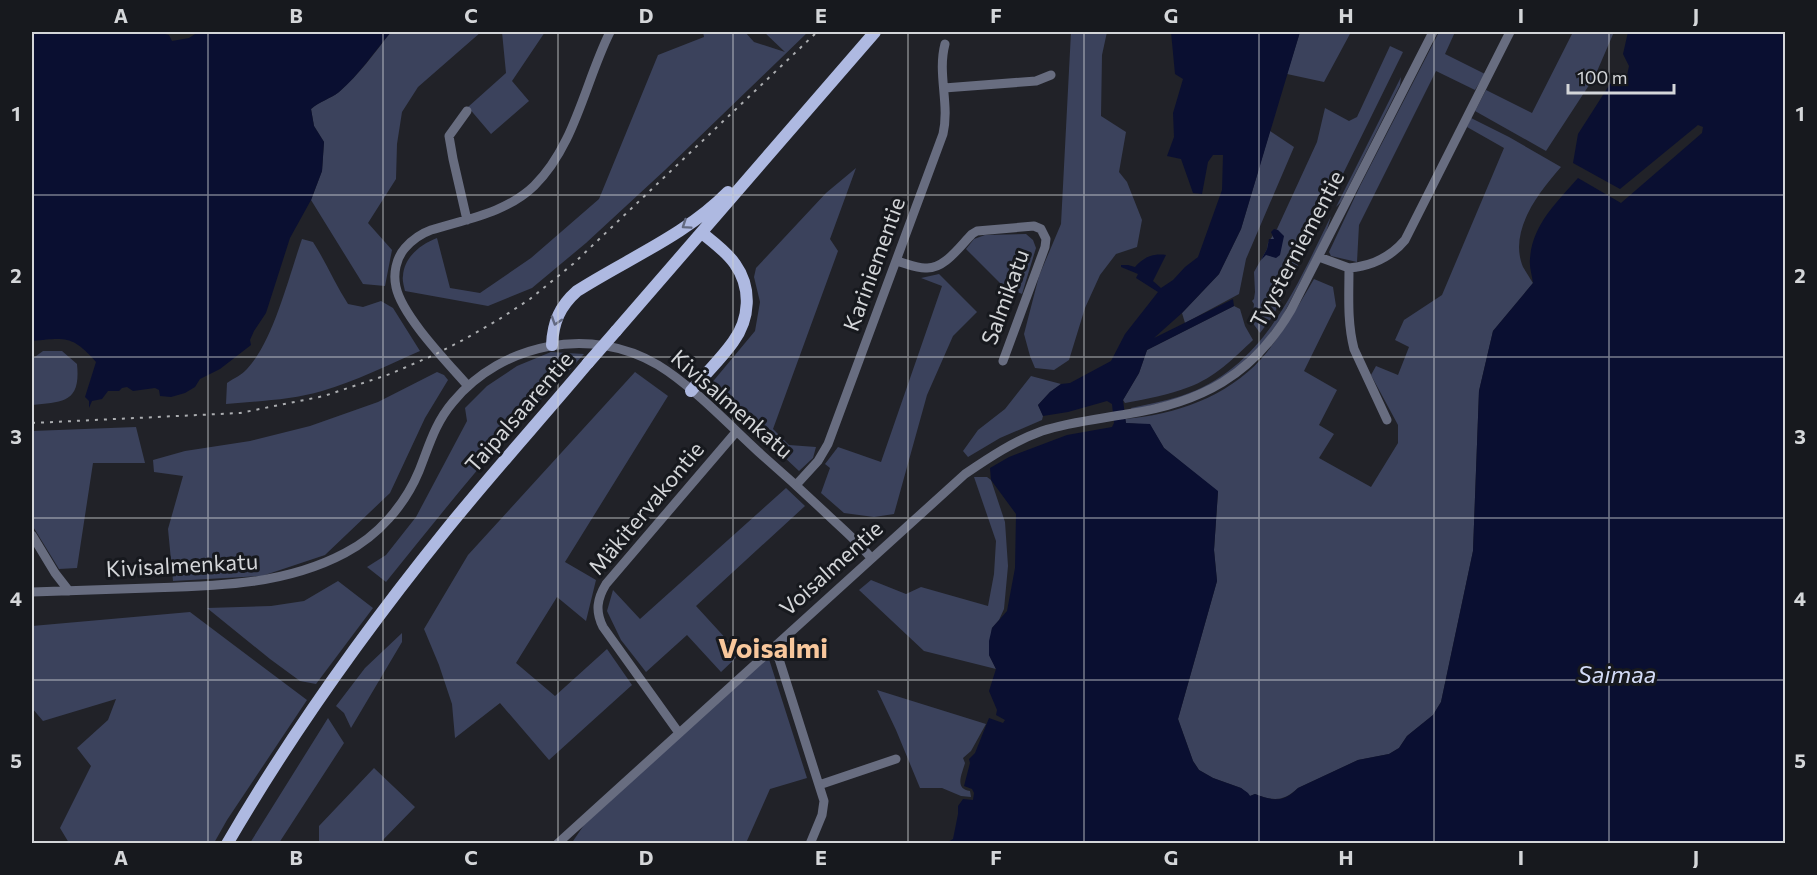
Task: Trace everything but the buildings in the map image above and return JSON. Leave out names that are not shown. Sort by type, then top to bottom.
[{"type":"main road","name":"Taipalsaarentie","points":[[227,843],[250,802],[280,757],[372,627],[476,493],[875,32]]},
{"type":"main road","points":[[552,345],[556,318],[567,300],[577,291],[672,235],[705,212],[791,130]]},
{"type":"main road","points":[[691,391],[736,337],[745,320],[747,306],[746,290],[735,265],[702,233]]},
{"type":"street","points":[[468,386],[416,323],[399,295],[395,279],[401,253],[417,237],[427,231],[492,213],[532,188],[551,168],[563,146],[610,32]]},
{"type":"street","name":"Tyysterniementie","points":[[1106,417],[1173,405],[1190,399],[1225,381],[1250,363],[1263,350],[1283,324],[1319,257],[1433,32]]},
{"type":"street","points":[[1319,257],[1349,268],[1369,265],[1391,255],[1405,240],[1510,32]]},
{"type":"street","name":"Kariniementie","points":[[796,485],[818,461],[828,444],[943,134],[946,110],[942,65],[945,44]]},
{"type":"street","points":[[944,88],[1036,81],[1051,75]]},
{"type":"street","points":[[466,220],[449,136],[467,111]]},
{"type":"street","name":"Salmikatu","points":[[896,261],[929,269],[944,262],[977,231],[1034,226],[1041,229],[1047,239],[1045,248],[1003,362]]},
{"type":"street","points":[[1349,268],[1348,304],[1351,338],[1388,420]]},
{"type":"street","name":"Kivisalmenkatu","points":[[32,592],[245,584],[282,577],[329,561],[348,552],[374,534],[401,505],[419,471],[444,412],[468,386],[502,361],[526,352],[566,343],[600,344],[631,353],[656,364],[691,391],[796,485],[859,543],[871,558]]},
{"type":"street","name":"Voisalmentie","points":[[557,843],[966,474],[1002,450],[1041,432],[1106,417]]},
{"type":"street","name":"Mäkitervakontie","points":[[679,733],[603,627],[597,611],[598,600],[606,584],[736,432]]},
{"type":"street","points":[[32,535],[69,591]]},
{"type":"street","points":[[773,648],[779,659],[824,801],[822,815],[810,843]]},
{"type":"street","points":[[819,785],[896,759]]},
{"type":"shaded area","points":[[391,32],[481,32],[418,87],[402,112],[397,144],[396,179],[368,223],[392,250],[385,286],[363,284],[311,200],[322,171],[324,142],[314,126],[311,109],[346,85]]},
{"type":"shaded area","points":[[502,32],[545,32],[512,81],[529,101],[491,134],[468,107],[506,73]]},
{"type":"shaded area","points":[[703,32],[745,32],[754,42],[785,52],[764,32],[808,32],[665,170],[586,243],[532,288],[488,306],[405,291],[403,278],[406,263],[414,252],[437,238],[450,288],[480,293],[531,258],[599,199],[658,55],[704,37]]},
{"type":"shaded area","points":[[1071,32],[1107,32],[1102,55],[1101,116],[1126,132],[1119,172],[1127,182],[1142,220],[1137,247],[1116,254],[1100,275],[1085,308],[1069,360],[1054,370],[1035,368],[1024,334],[1039,276],[1061,224]]},
{"type":"shaded area","points":[[1300,32],[1351,32],[1324,82],[1287,74]]},
{"type":"shaded area","points":[[1439,32],[1455,32],[1445,54],[1485,74],[1475,90],[1436,71],[1359,225],[1357,262],[1331,256],[1329,252],[1360,186]]},
{"type":"shaded area","points":[[1573,32],[1614,32],[1595,76],[1546,151],[1475,111],[1486,90],[1532,113]]},
{"type":"shaded area","points":[[1390,46],[1403,52],[1273,316],[1260,333],[1252,322],[1254,272],[1277,229],[1317,142],[1325,108],[1349,121],[1357,117]]},
{"type":"shaded area","points":[[1401,77],[1400,85],[1341,202],[1336,207]]},
{"type":"shaded area","points":[[1471,118],[1561,167],[1535,200],[1523,226],[1519,253],[1523,267],[1533,283],[1493,331],[1479,391],[1473,551],[1441,702],[1433,715],[1407,736],[1399,748],[1389,754],[1358,760],[1298,788],[1283,798],[1273,799],[1255,794],[1250,796],[1241,788],[1213,778],[1199,770],[1193,761],[1178,719],[1217,581],[1214,550],[1218,492],[1164,448],[1150,425],[1126,423],[1125,419],[1181,408],[1216,394],[1232,384],[1269,350],[1314,279],[1333,287],[1336,306],[1304,371],[1337,390],[1319,425],[1334,434],[1319,458],[1371,487],[1398,443],[1398,425],[1371,375],[1376,366],[1398,375],[1409,347],[1395,340],[1404,320],[1442,295],[1504,148],[1467,127]]},
{"type":"shaded area","points":[[1270,131],[1294,147],[1246,259],[1239,294],[1185,323],[1182,313],[1219,274],[1241,229]]},
{"type":"shaded area","points":[[856,168],[830,239],[838,251],[773,429],[789,445],[816,447],[813,458],[799,471],[710,385],[755,331],[760,302],[754,277],[756,268],[826,193]]},
{"type":"shaded area","points":[[1331,216],[1326,233],[1282,317],[1262,344],[1232,372],[1206,387],[1181,398],[1132,410],[1131,408],[1181,396],[1210,383],[1234,366],[1255,346],[1274,323],[1290,298]]},
{"type":"shaded area","points":[[1026,234],[1033,240],[1036,248],[1022,294],[1002,285],[966,249],[974,239],[985,235]]},
{"type":"shaded area","points":[[302,239],[313,242],[348,304],[363,307],[381,301],[393,308],[420,351],[360,378],[322,391],[287,398],[226,404],[227,383],[247,369],[265,342]]},
{"type":"shaded area","points":[[939,274],[977,312],[953,336],[927,395],[894,514],[874,517],[844,513],[821,493],[830,468],[825,464],[838,447],[881,462],[942,286],[921,278]]},
{"type":"shaded area","points":[[1234,306],[1240,309],[1245,326],[1253,340],[1231,360],[1215,373],[1189,387],[1165,395],[1125,403],[1123,400],[1139,373],[1147,350]]},
{"type":"shaded area","points":[[43,351],[62,351],[77,364],[76,386],[68,398],[53,403],[32,405],[32,359]]},
{"type":"shaded area","points":[[551,352],[584,354],[498,446],[386,582],[367,567],[386,555],[416,517],[467,421],[465,408],[487,386],[517,366]]},
{"type":"shaded area","points":[[437,372],[448,380],[425,418],[390,493],[325,555],[262,576],[173,581],[168,529],[183,476],[154,472],[153,460],[185,451],[250,441],[310,426],[378,402]]},
{"type":"shaded area","points":[[635,372],[668,396],[565,562],[596,580],[586,621],[557,597],[516,663],[555,696],[607,649],[632,685],[549,760],[500,703],[455,738],[452,704],[424,629],[468,555]]},
{"type":"shaded area","points":[[1031,376],[1061,384],[1038,405],[1043,416],[1042,420],[1000,438],[968,457],[963,451],[978,430],[1005,409]]},
{"type":"shaded area","points":[[136,427],[145,463],[93,463],[77,568],[59,569],[32,525],[32,431]]},
{"type":"shaded area","points":[[974,477],[987,477],[991,480],[1005,522],[1008,566],[1004,609],[992,628],[989,655],[996,669],[924,651],[859,590],[871,580],[906,594],[921,587],[988,606],[994,574],[996,541]]},
{"type":"shaded area","points":[[786,488],[805,506],[696,606],[740,654],[721,672],[687,635],[646,672],[621,640],[607,611],[613,590],[640,619]]},
{"type":"shaded area","points":[[338,581],[373,608],[316,684],[300,681],[207,608],[271,606],[304,601]]},
{"type":"shaded area","points":[[190,612],[307,700],[214,843],[69,843],[60,828],[91,766],[77,748],[108,720],[116,699],[43,721],[32,708],[32,626]]},
{"type":"shaded area","points":[[402,633],[402,642],[351,728],[344,713],[336,706],[365,668]]},
{"type":"shaded area","points":[[768,656],[807,778],[770,789],[746,843],[571,844],[584,825]]},
{"type":"shaded area","points":[[877,690],[986,724],[971,751],[963,758],[965,763],[961,784],[965,790],[970,791],[971,797],[961,796],[942,788],[920,788]]},
{"type":"shaded area","points":[[328,718],[344,743],[279,843],[250,843]]},
{"type":"shaded area","points":[[374,768],[415,807],[380,843],[319,843],[319,826]]},
{"type":"water","points":[[32,32],[164,32],[172,41],[189,38],[198,32],[391,32],[346,85],[311,109],[314,126],[324,142],[322,171],[311,200],[290,238],[266,313],[254,331],[250,340],[251,345],[220,369],[200,379],[195,387],[185,393],[171,397],[160,396],[159,390],[155,388],[133,391],[127,387],[119,391],[108,391],[102,399],[92,401],[89,408],[89,401],[85,397],[96,362],[81,347],[68,340],[32,341]]},
{"type":"water","name":"Saimaa","points":[[1171,32],[1300,32],[1241,229],[1219,274],[1182,313],[1154,338],[1233,299],[1234,306],[1147,350],[1139,373],[1123,400],[1126,423],[1150,424],[1164,448],[1218,491],[1214,550],[1217,581],[1178,719],[1193,761],[1199,770],[1213,778],[1241,788],[1250,796],[1255,794],[1278,799],[1358,760],[1389,754],[1399,748],[1407,736],[1433,715],[1441,702],[1473,551],[1479,391],[1493,331],[1533,283],[1530,268],[1532,247],[1535,235],[1547,215],[1578,178],[1621,203],[1702,133],[1703,127],[1698,125],[1620,189],[1573,163],[1578,134],[1610,84],[1626,80],[1629,66],[1623,54],[1628,32],[1785,32],[1785,843],[944,844],[953,839],[958,806],[963,799],[973,800],[972,789],[964,786],[969,759],[975,753],[989,718],[1003,723],[1005,720],[996,715],[997,710],[989,691],[996,669],[989,655],[989,641],[992,628],[1007,611],[1015,568],[1016,514],[991,480],[990,468],[1009,457],[1067,435],[1112,427],[1114,423],[1112,404],[1107,401],[1068,412],[1043,416],[1038,405],[1061,384],[1070,383],[1111,361],[1125,334],[1158,292],[1136,278],[1138,274],[1121,265],[1135,267],[1149,256],[1166,255],[1153,281],[1161,288],[1173,280],[1198,257],[1222,190],[1223,155],[1213,155],[1208,162],[1202,194],[1193,193],[1181,159],[1167,156],[1174,137],[1173,113],[1183,79],[1175,74]]},
{"type":"water","points":[[1274,229],[1284,236],[1280,255],[1276,258],[1266,255],[1261,260],[1269,239],[1274,239],[1271,232]]},
{"type":"railway","points":[[32,423],[240,413],[324,396],[390,374],[434,355],[498,320],[530,299],[573,264],[817,32]]},
{"type":"district","name":"Voisalmi","points":[[773,648]]}]
